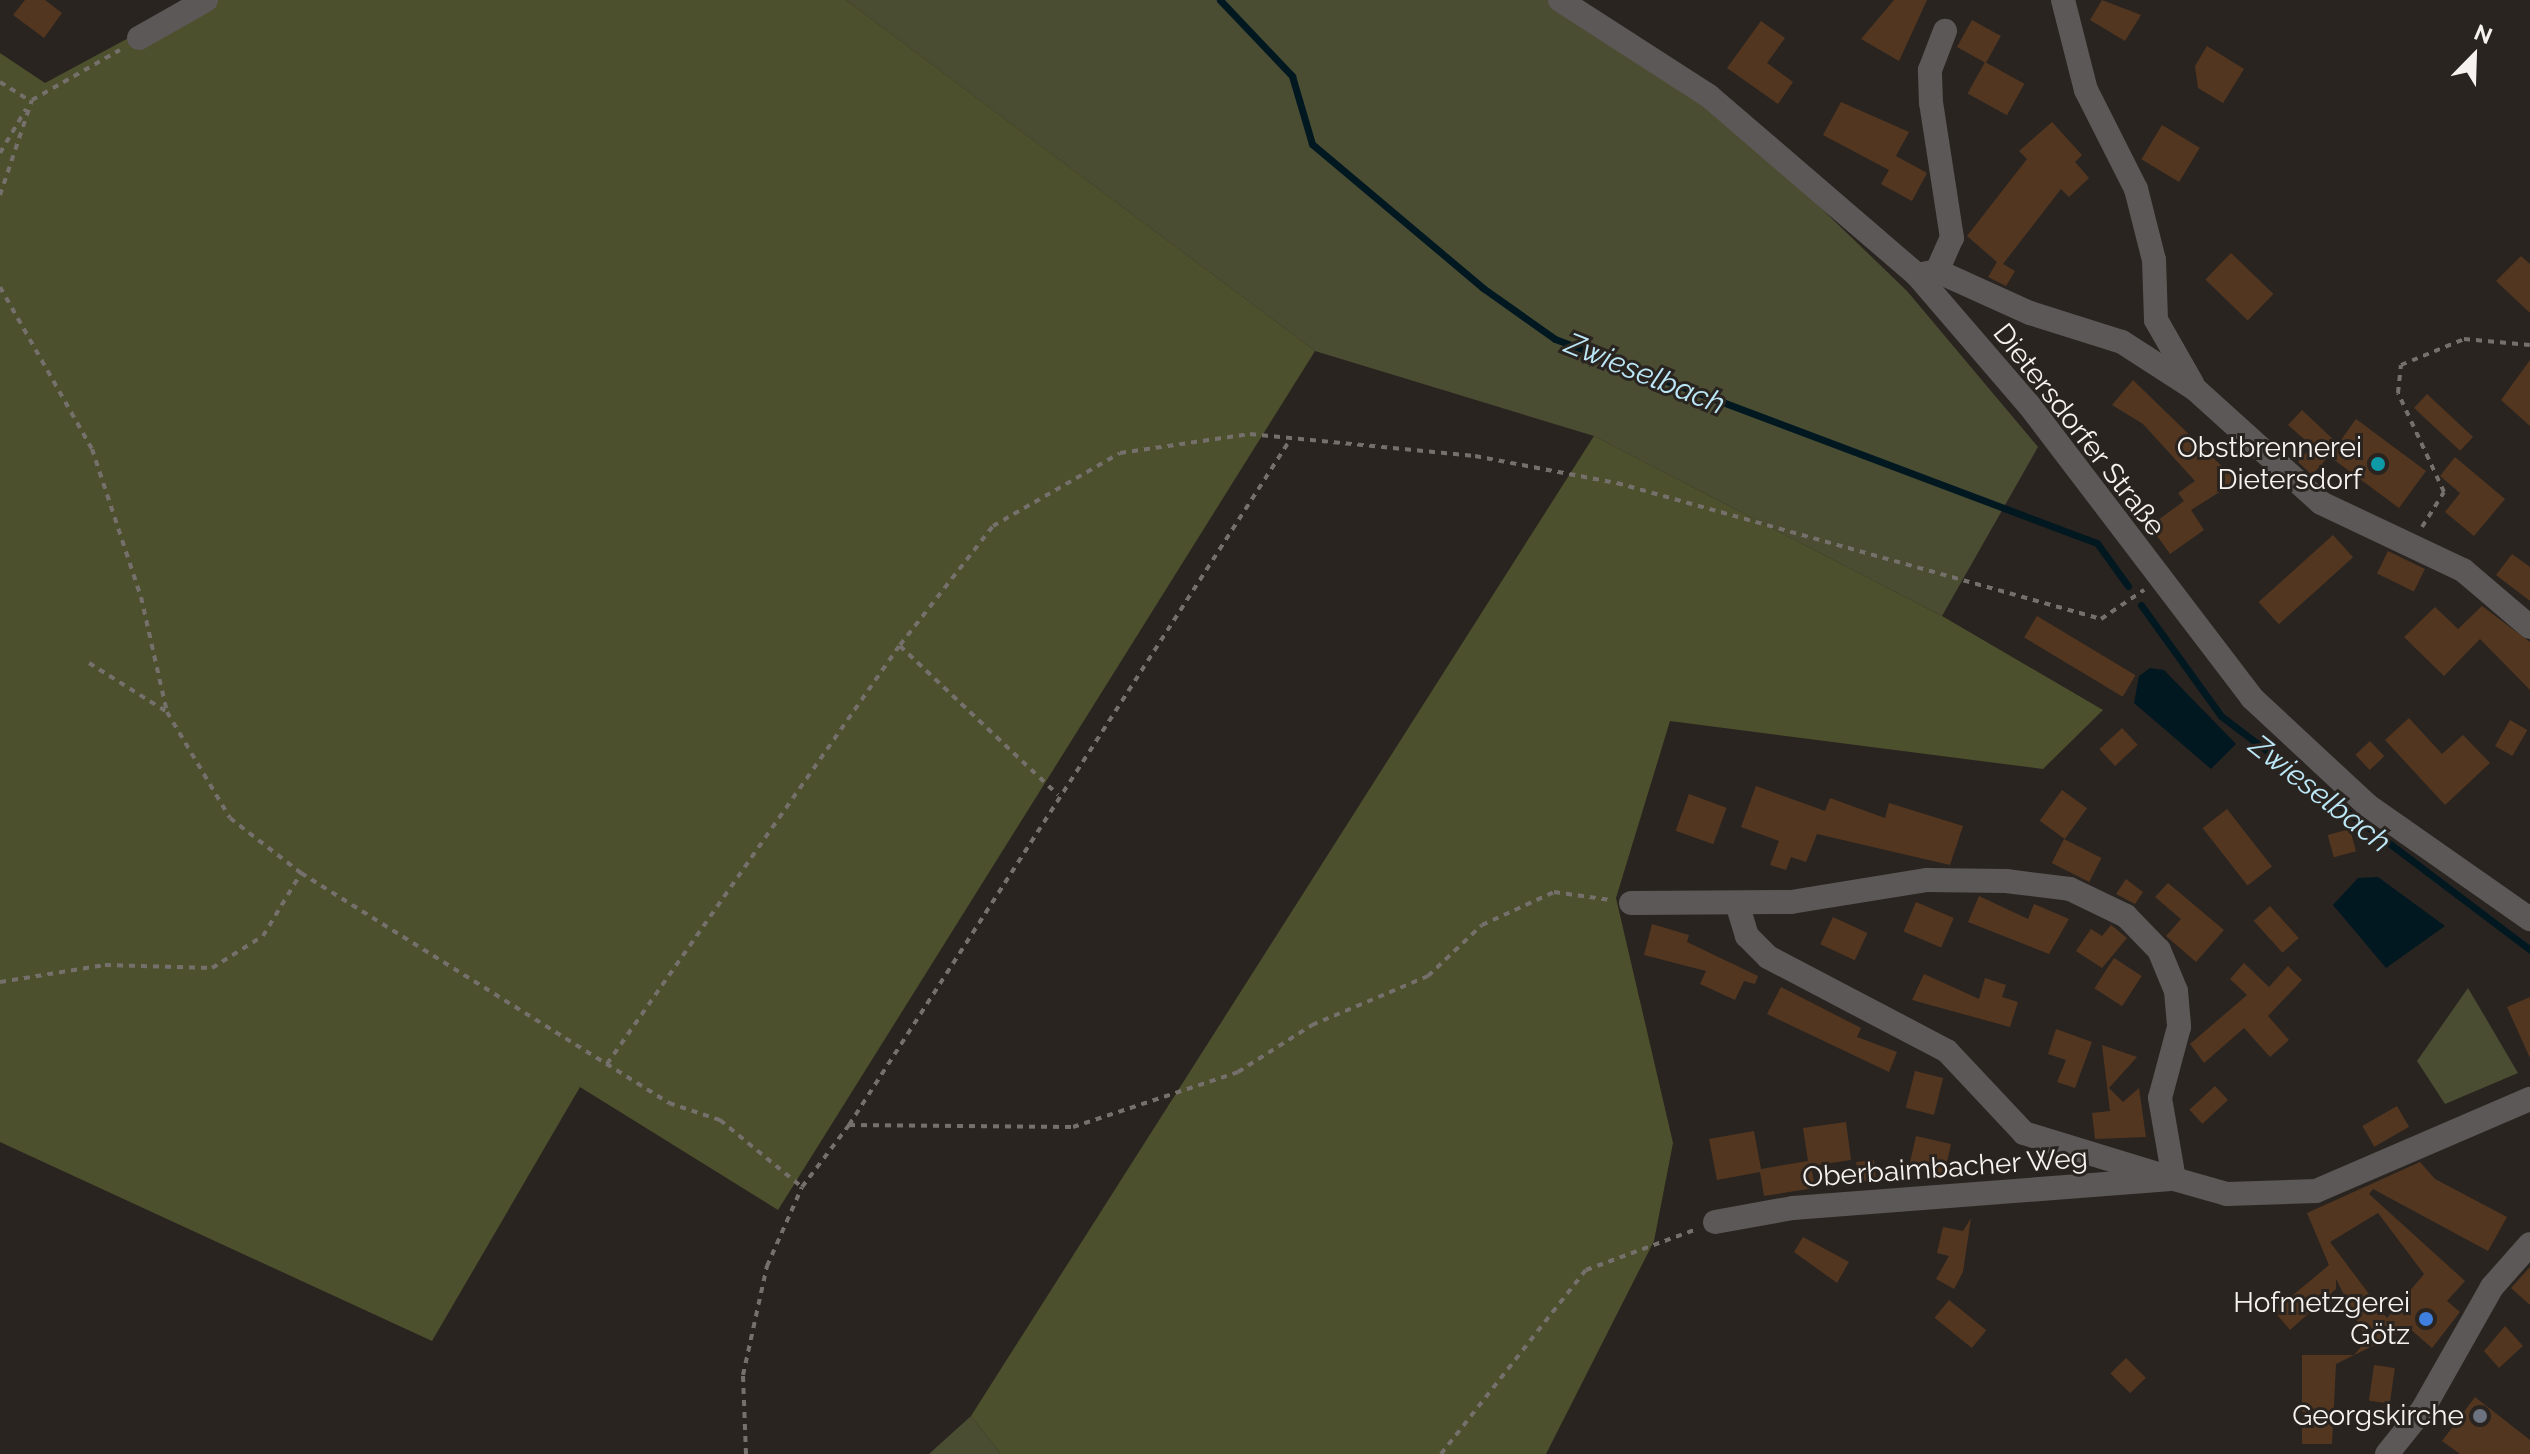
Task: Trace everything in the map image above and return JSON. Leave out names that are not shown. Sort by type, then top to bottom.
[{"type":"street","points":[[139,38],[206,0]]},
{"type":"street","name":"Dietersdorfer Straße","points":[[1560,0],[1709,96],[1927,273],[2029,405],[2158,582],[2252,698],[2367,805],[2530,919]]},
{"type":"street","points":[[2063,0],[2086,90],[2136,189],[2154,260],[2156,320],[2195,389]]},
{"type":"street","points":[[1945,31],[1930,70],[1931,103],[1950,188],[1952,238],[1927,273],[2030,313],[2122,342],[2195,389],[2321,503],[2463,570],[2530,627]]},
{"type":"street","points":[[2122,342],[2156,320]]},
{"type":"street","points":[[1631,903],[1791,902],[1927,880],[2006,881],[2070,889],[2126,916],[2159,950],[2176,991],[2179,1027],[2160,1098],[2174,1179],[2024,1133],[1947,1051],[1768,957],[1747,936],[1737,903]]},
{"type":"street","name":"Oberbaimbacher Weg","points":[[1715,1222],[1793,1208],[2174,1179],[2227,1194],[2316,1191],[2530,1099]]},
{"type":"street","points":[[2387,1454],[2423,1409],[2492,1287],[2530,1244]]},
{"type":"path","points":[[0,153],[32,100],[139,38]]},
{"type":"path","points":[[0,82],[32,100]]},
{"type":"path","points":[[0,195],[32,100]]},
{"type":"path","points":[[0,287],[92,449],[141,597],[167,712],[230,818],[301,873],[669,1103],[720,1120],[802,1187]]},
{"type":"path","points":[[2410,545],[2444,492],[2398,393],[2401,365],[2464,339],[2530,345]]},
{"type":"path","points":[[607,1064],[900,645],[993,526],[1120,453],[1250,434],[1475,456],[1617,483],[2101,619],[2158,582]]},
{"type":"path","points":[[746,1454],[743,1375],[767,1266],[802,1187],[849,1125],[1058,795],[1290,440]]},
{"type":"path","points":[[900,645],[1058,795]]},
{"type":"path","points":[[89,663],[167,712]]},
{"type":"path","points":[[0,982],[105,965],[212,968],[263,936],[301,873]]},
{"type":"path","points":[[849,1125],[1073,1127],[1238,1072],[1312,1025],[1428,976],[1482,925],[1554,892],[1631,903]]},
{"type":"path","points":[[1441,1454],[1586,1270],[1715,1222]]},
{"type":"green space","points":[[199,0],[846,0],[1315,351],[778,1210],[580,1087],[432,1341],[0,1142],[0,53],[45,83]]},
{"type":"green space","points":[[846,0],[1573,0],[1679,71],[1907,291],[2038,447],[1942,616],[1594,436],[1315,351]]},
{"type":"green space","points":[[1594,436],[1942,616],[2103,710],[2043,769],[1670,721],[1616,898],[1673,1143],[1654,1241],[1546,1454],[1001,1454],[971,1416]]},
{"type":"green space","points":[[2468,988],[2518,1073],[2445,1104],[2417,1061]]},
{"type":"green space","points":[[971,1416],[1001,1454],[929,1454]]},
{"type":"water","points":[[2150,668],[2164,670],[2236,744],[2211,769],[2134,703],[2139,676]]},
{"type":"water","points":[[2378,877],[2445,926],[2386,968],[2333,905],[2358,878]]},
{"type":"building","points":[[25,0],[45,0],[62,13],[44,38],[13,15]]},
{"type":"building","points":[[1894,0],[1927,0],[1899,61],[1861,39]]},
{"type":"building","points":[[2102,0],[2141,15],[2125,41],[2090,20]]},
{"type":"building","points":[[1972,20],[2001,36],[1986,63],[1957,47]]},
{"type":"building","points":[[1761,21],[1785,38],[1767,63],[1793,82],[1778,104],[1727,68]]},
{"type":"building","points":[[2207,46],[2244,69],[2223,103],[2198,88],[2195,66]]},
{"type":"building","points":[[1985,62],[2024,84],[2007,115],[1968,93]]},
{"type":"building","points":[[1841,102],[1909,132],[1891,165],[1896,156],[1927,173],[1912,201],[1881,184],[1889,170],[1823,135]]},
{"type":"building","points":[[2052,122],[2082,155],[2075,162],[2089,178],[2069,197],[2061,189],[2003,264],[2015,271],[2006,286],[1988,277],[1997,262],[1967,236],[2027,159],[2019,151]]},
{"type":"building","points":[[2162,125],[2200,148],[2179,182],[2141,159]]},
{"type":"building","points":[[2231,253],[2273,294],[2248,321],[2205,280]]},
{"type":"building","points":[[2521,256],[2530,264],[2530,313],[2496,281]]},
{"type":"building","points":[[2530,360],[2530,426],[2501,400]]},
{"type":"building","points":[[2133,380],[2237,481],[2191,510],[2204,530],[2170,554],[2150,526],[2184,501],[2178,493],[2195,481],[2143,424],[2112,405]]},
{"type":"building","points":[[2427,394],[2473,437],[2460,451],[2414,408]]},
{"type":"building","name":"Obstbrennerei Dietersdorf","points":[[2302,410],[2338,444],[2356,419],[2426,471],[2399,508],[2329,456],[2312,475],[2298,462],[2312,446],[2288,425]]},
{"type":"building","points":[[2455,457],[2505,499],[2474,536],[2445,512],[2460,493],[2440,476]]},
{"type":"building","points":[[2333,535],[2353,557],[2279,624],[2259,602]]},
{"type":"building","points":[[2388,551],[2425,569],[2414,591],[2377,573]]},
{"type":"building","points":[[2512,554],[2530,567],[2530,601],[2496,575]]},
{"type":"building","points":[[2482,606],[2530,642],[2530,690],[2480,639],[2444,676],[2404,637],[2435,607],[2458,629]]},
{"type":"building","points":[[2037,616],[2136,675],[2123,697],[2024,637]]},
{"type":"building","points":[[2409,718],[2442,754],[2463,735],[2490,763],[2445,805],[2385,740]]},
{"type":"building","points":[[2510,720],[2527,730],[2512,756],[2495,746]]},
{"type":"building","points":[[2122,728],[2138,745],[2115,766],[2099,749]]},
{"type":"building","points":[[2370,741],[2384,756],[2370,770],[2355,755]]},
{"type":"building","points":[[1756,786],[1825,811],[1830,798],[1885,818],[1889,803],[1963,826],[1950,865],[1817,834],[1806,862],[1791,857],[1786,870],[1770,865],[1779,841],[1741,827]]},
{"type":"building","points":[[2062,790],[2087,808],[2065,839],[2040,821]]},
{"type":"building","points":[[1689,794],[1727,808],[1713,844],[1676,831]]},
{"type":"building","points":[[2227,809],[2272,867],[2248,886],[2203,828]]},
{"type":"building","points":[[2350,829],[2356,851],[2334,857],[2328,835]]},
{"type":"building","points":[[2064,839],[2101,858],[2089,882],[2052,863]]},
{"type":"building","points":[[2126,879],[2143,892],[2135,904],[2116,894]]},
{"type":"building","points":[[2168,883],[2224,930],[2196,962],[2166,936],[2181,919],[2155,897]]},
{"type":"building","points":[[1979,896],[2028,919],[2034,904],[2069,919],[2049,954],[1968,922]]},
{"type":"building","points":[[1916,902],[1954,918],[1941,947],[1903,931]]},
{"type":"building","points":[[2270,906],[2299,938],[2282,953],[2254,921]]},
{"type":"building","points":[[1833,917],[1867,933],[1855,960],[1820,944]]},
{"type":"building","points":[[1652,924],[1689,935],[1687,942],[1758,976],[1755,984],[1744,981],[1735,1000],[1700,984],[1706,971],[1644,955]]},
{"type":"building","points":[[2111,925],[2127,938],[2102,968],[2076,951],[2091,929],[2102,936]]},
{"type":"building","points":[[2114,958],[2142,976],[2122,1006],[2094,988]]},
{"type":"building","points":[[2244,963],[2269,987],[2288,966],[2302,980],[2268,1016],[2289,1040],[2270,1057],[2244,1028],[2204,1063],[2190,1044],[2247,995],[2230,979]]},
{"type":"building","points":[[1924,974],[1979,999],[1985,978],[2006,985],[2002,997],[2018,1002],[2010,1027],[1912,1000]]},
{"type":"building","points":[[1781,987],[1861,1028],[1857,1037],[1897,1052],[1889,1072],[1767,1014]]},
{"type":"building","points":[[2530,997],[2530,1058],[2507,1007]]},
{"type":"building","points":[[2056,1029],[2092,1042],[2075,1088],[2057,1082],[2066,1060],[2048,1054]]},
{"type":"building","points":[[2102,1045],[2137,1057],[2109,1088],[2123,1102],[2139,1088],[2146,1137],[2095,1139],[2092,1113],[2110,1111]]},
{"type":"building","points":[[1915,1071],[1943,1078],[1934,1115],[1906,1108]]},
{"type":"building","points":[[2215,1086],[2228,1100],[2202,1124],[2189,1110]]},
{"type":"building","points":[[2397,1106],[2409,1127],[2374,1147],[2362,1126]]},
{"type":"building","points":[[1846,1122],[1851,1160],[1811,1166],[1815,1188],[1764,1196],[1760,1172],[1717,1180],[1709,1139],[1754,1131],[1761,1169],[1808,1161],[1803,1128]]},
{"type":"building","points":[[1916,1136],[1951,1144],[1944,1174],[1909,1166]]},
{"type":"building","points":[[1874,1160],[1876,1180],[1858,1182],[1856,1162]]},
{"type":"building","points":[[2420,1162],[2435,1179],[2507,1217],[2488,1251],[2373,1189],[2369,1194],[2465,1281],[2447,1301],[2460,1312],[2432,1348],[2409,1328],[2336,1364],[2332,1444],[2302,1444],[2302,1355],[2354,1355],[2367,1340],[2336,1279],[2336,1289],[2290,1330],[2274,1311],[2329,1265],[2307,1213]],"holes":[[[2378,1213],[2424,1274],[2387,1318],[2330,1242]]]},
{"type":"building","points":[[1971,1218],[1963,1272],[1954,1289],[1936,1279],[1949,1256],[1937,1253],[1943,1227],[1963,1231]]},
{"type":"building","points":[[1803,1237],[1849,1262],[1837,1283],[1794,1252]]},
{"type":"building","points":[[2530,1267],[2530,1305],[2511,1288]]},
{"type":"building","points":[[1949,1300],[1986,1330],[1972,1348],[1935,1318]]},
{"type":"building","points":[[2505,1326],[2523,1346],[2499,1368],[2484,1351]]},
{"type":"building","points":[[2126,1358],[2146,1378],[2130,1393],[2110,1374]]},
{"type":"building","points":[[2374,1365],[2395,1368],[2390,1404],[2369,1401]]},
{"type":"building","name":"Georgskirche","points":[[2475,1397],[2530,1440],[2530,1454],[2460,1454],[2442,1441]]},
{"type":"waterway","name":"Zwieselbach","points":[[1220,0],[1292,76],[1312,144],[1483,288],[1555,339],[2097,543],[2128,586]]},
{"type":"waterway","name":"Zwieselbach","points":[[2141,605],[2221,716],[2530,950]]},
{"type":"place","name":"Obstbrennerei Dietersdorf","points":[[2378,464]]},
{"type":"place","name":"Hofmetzgerei Götz","points":[[2426,1319]]},
{"type":"place","name":"Georgskirche","points":[[2480,1416]]}]
